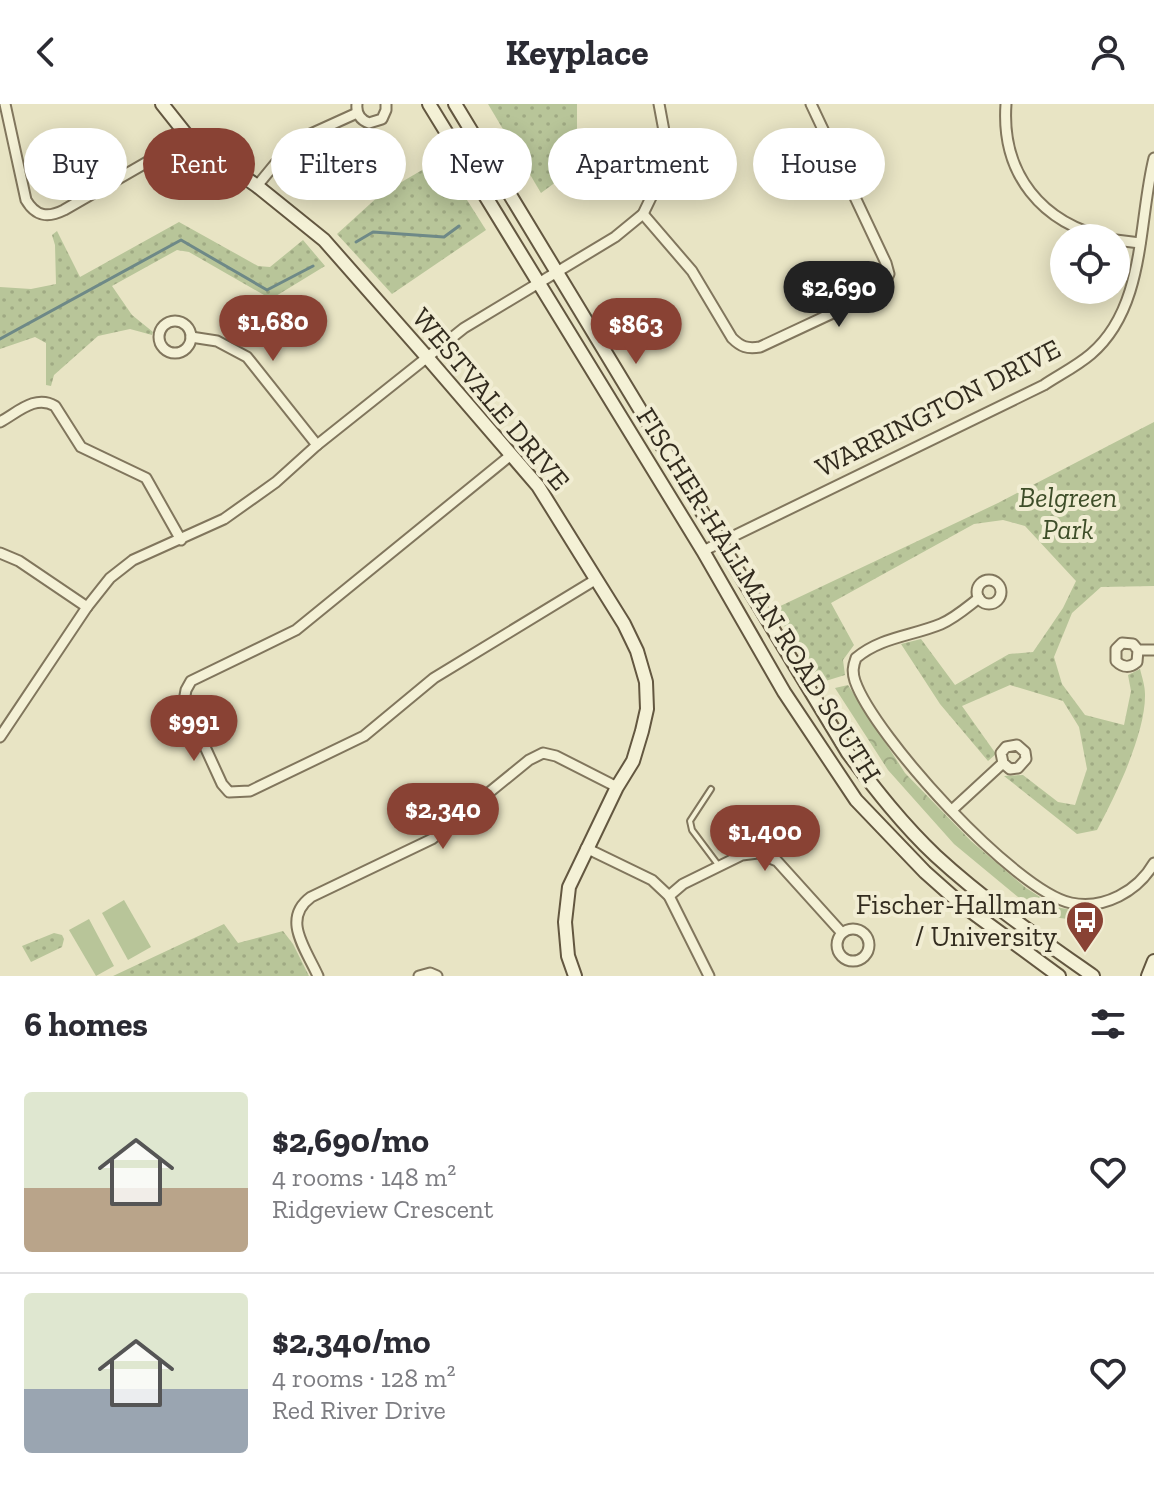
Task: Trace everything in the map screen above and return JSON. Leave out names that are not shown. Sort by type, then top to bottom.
[{"type":"main road","name":"WESTVALE DRIVE","points":[[162,104],[181,128]]},
{"type":"main road","name":"FISCHER-HALLMAN ROAD SOUTH","points":[[429,104],[703,551],[784,692],[856,800],[925,872],[961,904],[1059,976]]},
{"type":"main road","name":"FISCHER-HALLMAN ROAD SOUTH","points":[[455,104],[848,753],[884,802],[934,854],[990,903],[1093,976]]},
{"type":"main road","name":"WESTVALE DRIVE","points":[[257,186],[324,240],[538,486],[624,624],[637,651],[646,682],[647,709],[642,731],[633,761],[586,848],[569,887],[565,922],[568,956],[575,976]]},
{"type":"main road","points":[[1148,976],[1154,961]]},
{"type":"street","points":[[5,104],[26,200],[42,215],[49,216],[64,210],[143,164]]},
{"type":"street","points":[[257,186],[293,142],[357,108],[365,122],[374,123],[384,116],[386,104]]},
{"type":"street","points":[[2,732],[110,578],[133,560],[224,519],[276,482],[317,445],[464,328],[615,237],[643,214],[659,181],[667,147],[659,104]]},
{"type":"street","points":[[643,214],[692,271],[732,338],[740,346],[750,349],[760,347],[882,290],[889,274],[886,263],[811,104]]},
{"type":"street","points":[[1006,104],[1009,153],[1024,185],[1044,208],[1069,224]]},
{"type":"street","name":"WARRINGTON DRIVE","points":[[703,551],[1044,385],[1092,353],[1115,325],[1133,284],[1154,158]]},
{"type":"street","points":[[1130,242],[1140,243]]},
{"type":"street","points":[[191,337],[217,341],[247,357],[317,445]]},
{"type":"street","points":[[0,422],[31,404],[49,402],[55,406],[81,447],[146,478],[181,540]]},
{"type":"street","points":[[511,455],[296,630],[191,681],[184,701],[222,784],[229,792],[250,791],[364,736],[434,678],[595,580]]},
{"type":"street","points":[[0,553],[19,561],[87,607]]},
{"type":"street","points":[[979,598],[956,617],[881,642],[856,658],[853,670],[856,684],[896,747],[926,784],[977,836],[1044,892],[1070,903],[1089,904],[1117,897],[1142,881],[1154,863]]},
{"type":"street","points":[[1138,650],[1154,650]]},
{"type":"street","points":[[318,976],[295,924],[300,905],[311,897],[432,839],[529,760],[543,753],[556,756],[617,787]]},
{"type":"street","points":[[952,810],[1003,763]]},
{"type":"street","points":[[586,848],[652,880],[669,896],[709,976]]},
{"type":"street","points":[[669,896],[683,884],[719,866],[751,853],[766,855],[777,861],[842,933]]},
{"type":"street","points":[[419,976],[430,973],[437,976]]},
{"type":"lane","points":[[711,789],[690,821],[692,830],[719,866]]},
{"type":"green space","points":[[488,104],[577,104],[577,128],[548,128],[548,188],[541,193],[532,178],[532,128],[502,128]]},
{"type":"green space","points":[[422,170],[422,200],[467,200],[486,230],[392,294],[337,234],[374,200],[406,200],[406,179]]},
{"type":"green space","points":[[179,222],[258,266],[270,267],[303,240],[325,266],[271,299],[189,252],[177,250],[112,286],[132,315],[153,332],[152,335],[130,329],[98,336],[54,375],[51,386],[46,385],[46,343],[35,337],[0,349],[0,287],[31,289],[56,284],[52,235],[57,231],[80,277]]},
{"type":"green space","name":"Belgreen Park","points":[[1154,422],[1154,586],[1101,587],[1072,613],[1054,657],[1062,684],[1085,715],[1124,725],[1131,691],[1128,675],[1140,669],[1145,691],[1140,727],[1120,783],[1097,830],[1077,834],[1004,776],[1023,775],[1058,802],[1075,805],[1087,769],[1079,727],[1063,701],[1010,685],[962,706],[996,754],[988,761],[940,704],[901,644],[921,639],[955,685],[1009,654],[1033,652],[1063,608],[1076,581],[1025,526],[1003,520],[974,524],[831,603],[854,645],[843,660],[845,675],[819,683],[774,609],[998,503]]},
{"type":"green space","points":[[848,685],[905,773],[971,841],[1026,888],[1056,907],[1093,914],[1096,923],[1053,917],[1018,897],[954,844],[888,770],[835,688]]},
{"type":"green space","points":[[124,900],[151,947],[128,960],[102,913]]},
{"type":"green space","points":[[89,919],[114,966],[96,976],[69,930]]},
{"type":"green space","points":[[224,924],[238,943],[283,931],[309,976],[113,976]]},
{"type":"green space","points":[[54,933],[62,935],[62,947],[31,962],[22,946]]},
{"type":"waterway","points":[[356,242],[373,232],[444,237],[459,226]]},
{"type":"waterway","points":[[0,339],[181,240],[267,290],[313,266]]},
{"type":"place","name":"Fischer-Hallman / University","points":[[1085,954]]}]
